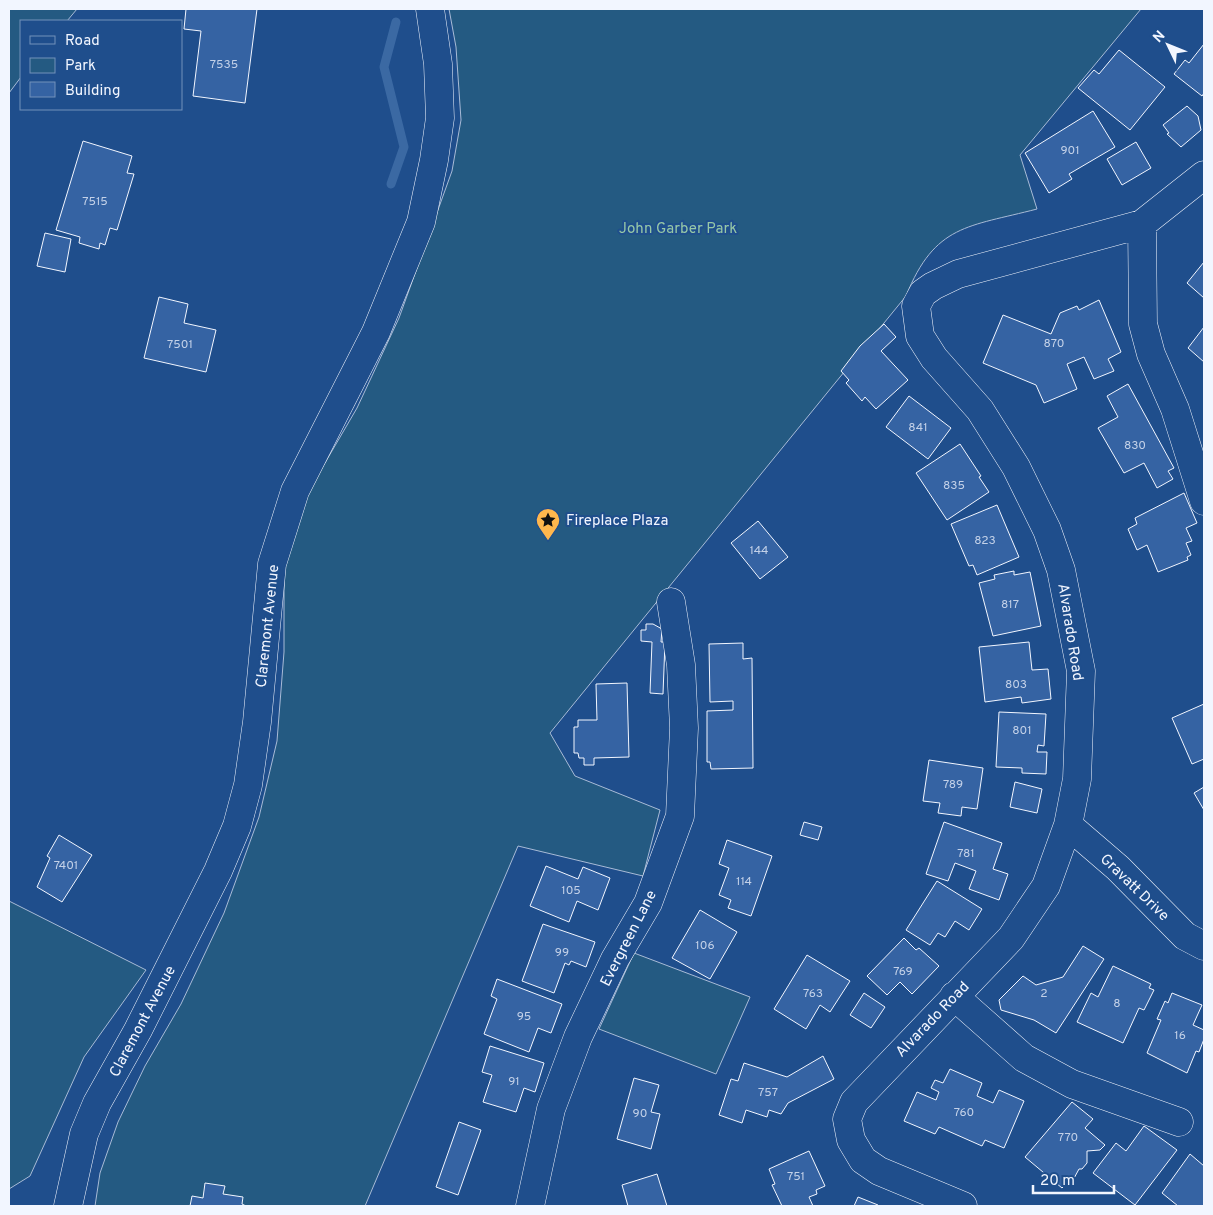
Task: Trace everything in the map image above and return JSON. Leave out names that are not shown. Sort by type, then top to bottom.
[{"type":"street","name":"Claremont Avenue","points":[[68,1206],[84,1134],[97,1103],[138,1030],[218,871],[237,826],[248,785],[257,722],[272,564],[294,491],[376,332],[421,222],[434,160],[440,118],[438,64],[430,9]]},
{"type":"street","name":"Alvarado Road","points":[[963,1206],[879,1172],[863,1160],[851,1140],[847,1119],[854,1102],[1011,938],[1046,886],[1068,825],[1077,779],[1081,671],[1061,570],[1048,530],[1016,467],[980,410],[934,358],[920,336],[916,306],[923,293],[932,286],[958,274],[1142,224],[1204,175]]},
{"type":"street","points":[[1142,224],[1142,324],[1151,354],[1175,409],[1204,501]]},
{"type":"street","name":"Evergreen Lane","points":[[530,1206],[551,1110],[575,1046],[615,959],[648,903],[680,816],[684,728],[681,665],[670,602]]},
{"type":"street","name":"Gravatt Drive","points":[[1068,825],[1118,868],[1185,936],[1204,946]]},
{"type":"street","points":[[954,996],[1024,1058],[1072,1084],[1179,1122]]},
{"type":"green space","points":[[9,9],[77,9],[68,20],[20,20],[20,78],[9,93]]},
{"type":"green space","name":"John Garber Park","points":[[449,9],[1141,9],[1020,155],[1037,209],[973,225],[956,232],[929,255],[917,272],[906,296],[550,733],[575,776],[660,810],[643,876],[518,846],[365,1206],[95,1206],[100,1173],[118,1122],[145,1066],[181,1004],[224,913],[259,817],[277,741],[284,652],[284,560],[308,492],[357,408],[399,318],[452,171],[461,120],[456,47]]},
{"type":"green space","points":[[9,901],[146,970],[84,1057],[30,1176],[9,1189]]},
{"type":"green space","points":[[634,953],[750,997],[716,1074],[599,1029]]},
{"type":"building","points":[[186,9],[257,9],[245,103],[193,96],[201,31],[184,29]]},
{"type":"building","points":[[1204,44],[1204,93],[1202,96],[1174,74],[1185,60],[1189,63]]},
{"type":"building","points":[[1119,50],[1165,87],[1130,130],[1078,88],[1094,70],[1099,74]]},
{"type":"building","points":[[1187,106],[1198,116],[1201,130],[1181,147],[1167,134],[1169,133],[1163,125]]},
{"type":"building","points":[[1093,111],[1115,147],[1069,174],[1072,179],[1049,193],[1025,153]]},
{"type":"building","points":[[83,141],[132,156],[127,173],[134,174],[117,230],[110,228],[105,245],[100,243],[99,249],[79,243],[80,237],[56,230]]},
{"type":"building","points":[[1136,142],[1151,168],[1122,185],[1107,159]]},
{"type":"building","points":[[45,233],[71,239],[65,272],[37,266]]},
{"type":"building","points":[[1204,262],[1204,298],[1187,283]]},
{"type":"building","points":[[159,297],[188,304],[184,323],[216,330],[206,372],[144,358]]},
{"type":"building","points":[[1099,300],[1121,352],[1108,359],[1114,371],[1094,379],[1084,357],[1067,364],[1077,389],[1044,403],[1036,385],[983,363],[1003,315],[1051,334],[1060,313],[1077,306],[1079,310]]},
{"type":"building","points":[[884,324],[896,337],[881,351],[908,380],[876,409],[865,397],[862,401],[846,383],[849,380],[841,371],[860,346]]},
{"type":"building","points":[[1204,327],[1204,362],[1188,348]]},
{"type":"building","points":[[1128,384],[1174,468],[1168,471],[1173,479],[1157,488],[1144,463],[1124,473],[1098,428],[1118,417],[1107,396]]},
{"type":"building","points":[[909,396],[951,428],[928,459],[886,427]]},
{"type":"building","points":[[960,444],[989,492],[947,520],[916,473]]},
{"type":"building","points":[[1184,493],[1197,523],[1186,528],[1192,541],[1186,543],[1191,555],[1187,557],[1188,560],[1158,572],[1147,545],[1137,550],[1128,529],[1137,524],[1135,518]]},
{"type":"building","points":[[997,505],[1019,557],[977,575],[973,565],[969,566],[951,524]]},
{"type":"building","points":[[758,521],[788,557],[760,579],[731,543]]},
{"type":"building","points":[[1014,571],[1014,575],[1030,572],[1041,626],[993,636],[979,583],[995,579],[994,575]]},
{"type":"building","points":[[646,624],[653,624],[662,629],[661,642],[665,642],[663,694],[650,693],[652,642],[641,641],[641,630],[646,630]]},
{"type":"building","points":[[1029,642],[1032,670],[1048,669],[1051,699],[1022,703],[1021,697],[985,702],[979,647]]},
{"type":"building","points":[[743,643],[743,659],[752,658],[753,768],[711,769],[710,762],[707,762],[707,711],[733,710],[733,701],[710,702],[709,644]]},
{"type":"building","points":[[627,683],[629,757],[594,758],[594,765],[584,765],[584,758],[579,758],[578,753],[574,753],[574,727],[578,727],[578,720],[597,720],[596,684]]},
{"type":"building","points":[[1204,704],[1204,759],[1192,764],[1172,718]]},
{"type":"building","points":[[999,712],[1046,714],[1044,746],[1038,745],[1037,752],[1047,752],[1046,774],[1022,773],[1022,768],[996,767]]},
{"type":"building","points":[[929,760],[983,768],[977,809],[962,807],[961,816],[938,813],[940,803],[923,801]]},
{"type":"building","points":[[1015,782],[1042,789],[1037,813],[1010,807]]},
{"type":"building","points":[[1204,787],[1204,810],[1194,793]]},
{"type":"building","points":[[804,822],[822,827],[818,840],[800,835]]},
{"type":"building","points":[[944,822],[1002,843],[993,869],[1008,874],[999,900],[969,889],[976,871],[955,863],[948,881],[926,874]]},
{"type":"building","points":[[59,835],[92,855],[62,902],[37,887],[50,858],[47,856]]},
{"type":"building","points":[[727,840],[772,856],[751,916],[728,908],[731,900],[719,895],[729,868],[719,864]]},
{"type":"building","points":[[546,866],[578,879],[583,867],[610,878],[598,910],[577,901],[569,922],[530,906]]},
{"type":"building","points":[[937,881],[982,909],[969,930],[955,921],[945,937],[938,933],[930,945],[906,930]]},
{"type":"building","points":[[700,910],[737,932],[710,979],[672,958]]},
{"type":"building","points":[[543,924],[595,942],[586,967],[571,961],[569,965],[565,963],[554,993],[522,981]]},
{"type":"building","points":[[904,938],[916,950],[919,948],[939,966],[912,994],[900,982],[887,995],[867,976]]},
{"type":"building","points":[[1083,946],[1104,959],[1056,1033],[1034,1020],[1001,1010],[999,1000],[1023,976],[1036,985],[1063,977]]},
{"type":"building","points":[[807,955],[850,981],[830,1012],[820,1005],[806,1029],[774,1009]]},
{"type":"building","points":[[1113,966],[1151,984],[1149,988],[1154,990],[1144,1010],[1139,1008],[1123,1043],[1077,1022],[1091,993],[1098,997]]},
{"type":"building","points":[[497,979],[562,1004],[551,1033],[538,1028],[529,1052],[484,1034],[497,999],[491,996]]},
{"type":"building","points":[[864,993],[885,1007],[871,1028],[850,1015]]},
{"type":"building","points":[[1172,993],[1202,1005],[1193,1025],[1204,1030],[1204,1039],[1199,1052],[1196,1051],[1187,1073],[1147,1053],[1161,1020],[1157,1019],[1165,1001],[1168,1003]]},
{"type":"building","points":[[490,1046],[544,1063],[535,1092],[524,1088],[516,1112],[483,1102],[492,1075],[482,1072]]},
{"type":"building","points":[[823,1056],[834,1079],[788,1103],[781,1114],[769,1110],[767,1117],[746,1110],[742,1123],[719,1115],[731,1079],[738,1081],[744,1063],[787,1077]]},
{"type":"building","points":[[950,1069],[982,1083],[977,1096],[993,1103],[999,1090],[1024,1101],[1004,1148],[985,1140],[982,1146],[939,1127],[935,1134],[904,1121],[917,1092],[936,1100],[939,1092],[931,1088],[935,1080],[943,1083]]},
{"type":"building","points":[[634,1078],[659,1085],[651,1112],[660,1114],[651,1149],[617,1139]]},
{"type":"building","points":[[1072,1102],[1093,1119],[1085,1128],[1105,1145],[1100,1150],[1087,1151],[1087,1163],[1082,1169],[1079,1169],[1072,1182],[1062,1188],[1025,1157]]},
{"type":"building","points":[[459,1122],[481,1130],[458,1195],[436,1187]]},
{"type":"building","points":[[1144,1126],[1177,1150],[1135,1205],[1093,1173],[1116,1143],[1126,1151]]},
{"type":"building","points":[[809,1151],[825,1186],[816,1190],[817,1194],[809,1197],[813,1206],[782,1206],[772,1185],[775,1184],[769,1169]]},
{"type":"building","points":[[1190,1154],[1204,1166],[1204,1206],[1178,1206],[1162,1193]]},
{"type":"building","points":[[657,1174],[667,1206],[628,1206],[622,1185]]},
{"type":"building","points":[[205,1183],[225,1186],[223,1194],[243,1197],[242,1204],[246,1206],[190,1206],[192,1196],[203,1198]]},
{"type":"building","points":[[858,1197],[878,1205],[878,1206],[854,1206]]},
{"type":"waterway","points":[[391,184],[404,147],[384,67],[396,22]]},
{"type":"place","name":"Fireplace Plaza","points":[[548,541]]}]
